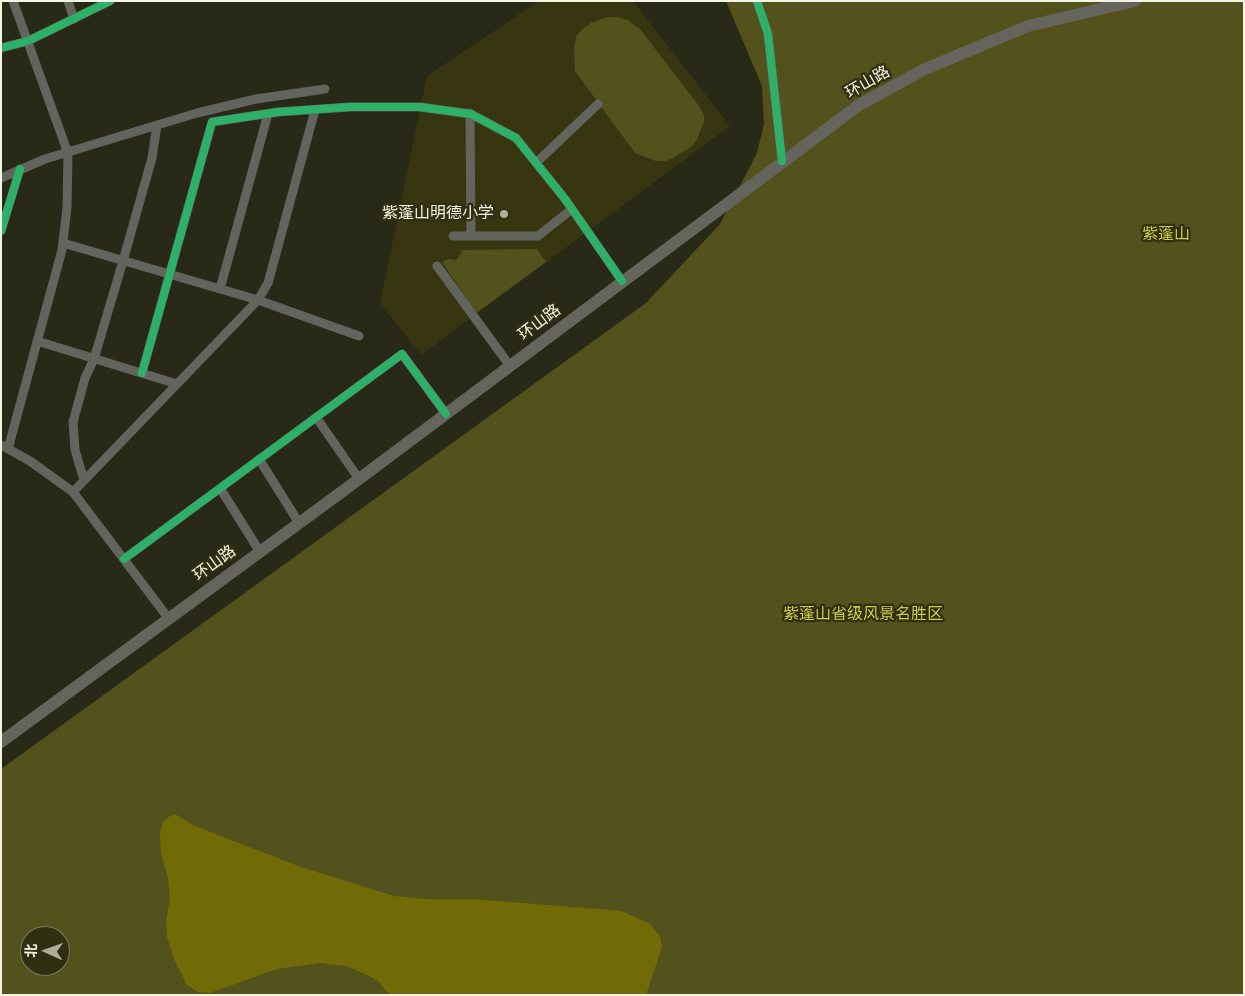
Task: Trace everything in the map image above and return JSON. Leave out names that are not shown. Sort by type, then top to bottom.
[{"type":"main road","name":"环山路","points":[[1,742],[359,479],[858,106],[925,69],[1028,26],[1135,1]]},
{"type":"street","points":[[13,1],[68,153],[67,208],[62,244],[37,341],[4,447],[30,461],[72,492],[169,618]]},
{"type":"street","points":[[68,1],[74,19]]},
{"type":"street","points":[[1,48],[28,41],[110,1]]},
{"type":"street","points":[[757,1],[768,34],[782,161]]},
{"type":"street","points":[[1,178],[45,159],[196,113],[256,100],[325,89]]},
{"type":"street","points":[[536,163],[598,104]]},
{"type":"street","points":[[142,373],[212,122],[268,114],[349,107],[420,107],[470,113],[516,138],[572,209],[622,281]]},
{"type":"street","points":[[72,492],[258,300],[268,283],[315,110]]},
{"type":"street","points":[[470,113],[471,236]]},
{"type":"street","points":[[220,289],[268,114]]},
{"type":"street","points":[[84,480],[75,450],[73,422],[85,378],[94,359],[123,261],[152,158],[157,125]]},
{"type":"street","points":[[1,231],[20,169]]},
{"type":"street","points":[[453,236],[538,236],[572,209]]},
{"type":"street","points":[[62,244],[258,300],[359,336]]},
{"type":"street","points":[[437,266],[510,366]]},
{"type":"street","points":[[37,341],[177,384]]},
{"type":"street","points":[[124,559],[402,354],[446,414]]},
{"type":"street","points":[[316,417],[359,479]]},
{"type":"street","points":[[258,459],[299,523]]},
{"type":"street","points":[[220,488],[260,552]]},
{"type":"shaded area","name":"紫蓬山明德小学","points":[[539,1],[633,1],[730,126],[421,355],[380,303],[427,76]]},
{"type":"shaded area","points":[[175,814],[195,826],[301,867],[394,896],[425,899],[473,899],[622,911],[650,924],[660,936],[662,947],[646,995],[390,995],[377,980],[347,966],[320,963],[277,969],[210,993],[198,992],[187,985],[174,959],[167,937],[166,922],[170,899],[168,878],[161,853],[160,834],[162,824],[168,817]]},
{"type":"green space","name":"紫蓬山省级风景名胜区","points":[[726,1],[1244,1],[1244,995],[1,995],[1,769],[646,303],[720,224],[757,153],[764,124],[762,86]]},
{"type":"green space","points":[[607,17],[618,17],[628,20],[640,29],[704,115],[704,122],[696,141],[691,147],[673,158],[665,161],[656,161],[635,153],[575,71],[574,49],[576,37],[581,30],[591,23]]},
{"type":"green space","points":[[537,249],[546,262],[476,313],[442,262],[448,259],[456,260],[462,252],[461,250]]},
{"type":"cycle path","points":[[1,48],[28,41],[110,1]]},
{"type":"cycle path","points":[[757,1],[768,34],[782,161]]},
{"type":"cycle path","points":[[142,373],[212,122],[278,112],[349,107],[420,107],[471,114],[516,138],[565,199],[622,281]]},
{"type":"cycle path","points":[[1,231],[20,169]]},
{"type":"cycle path","points":[[124,559],[402,354],[446,414]]},
{"type":"place","name":"紫蓬山明德小学","points":[[504,214]]},
{"type":"park label","name":"紫蓬山","points":[[1166,235]]}]
